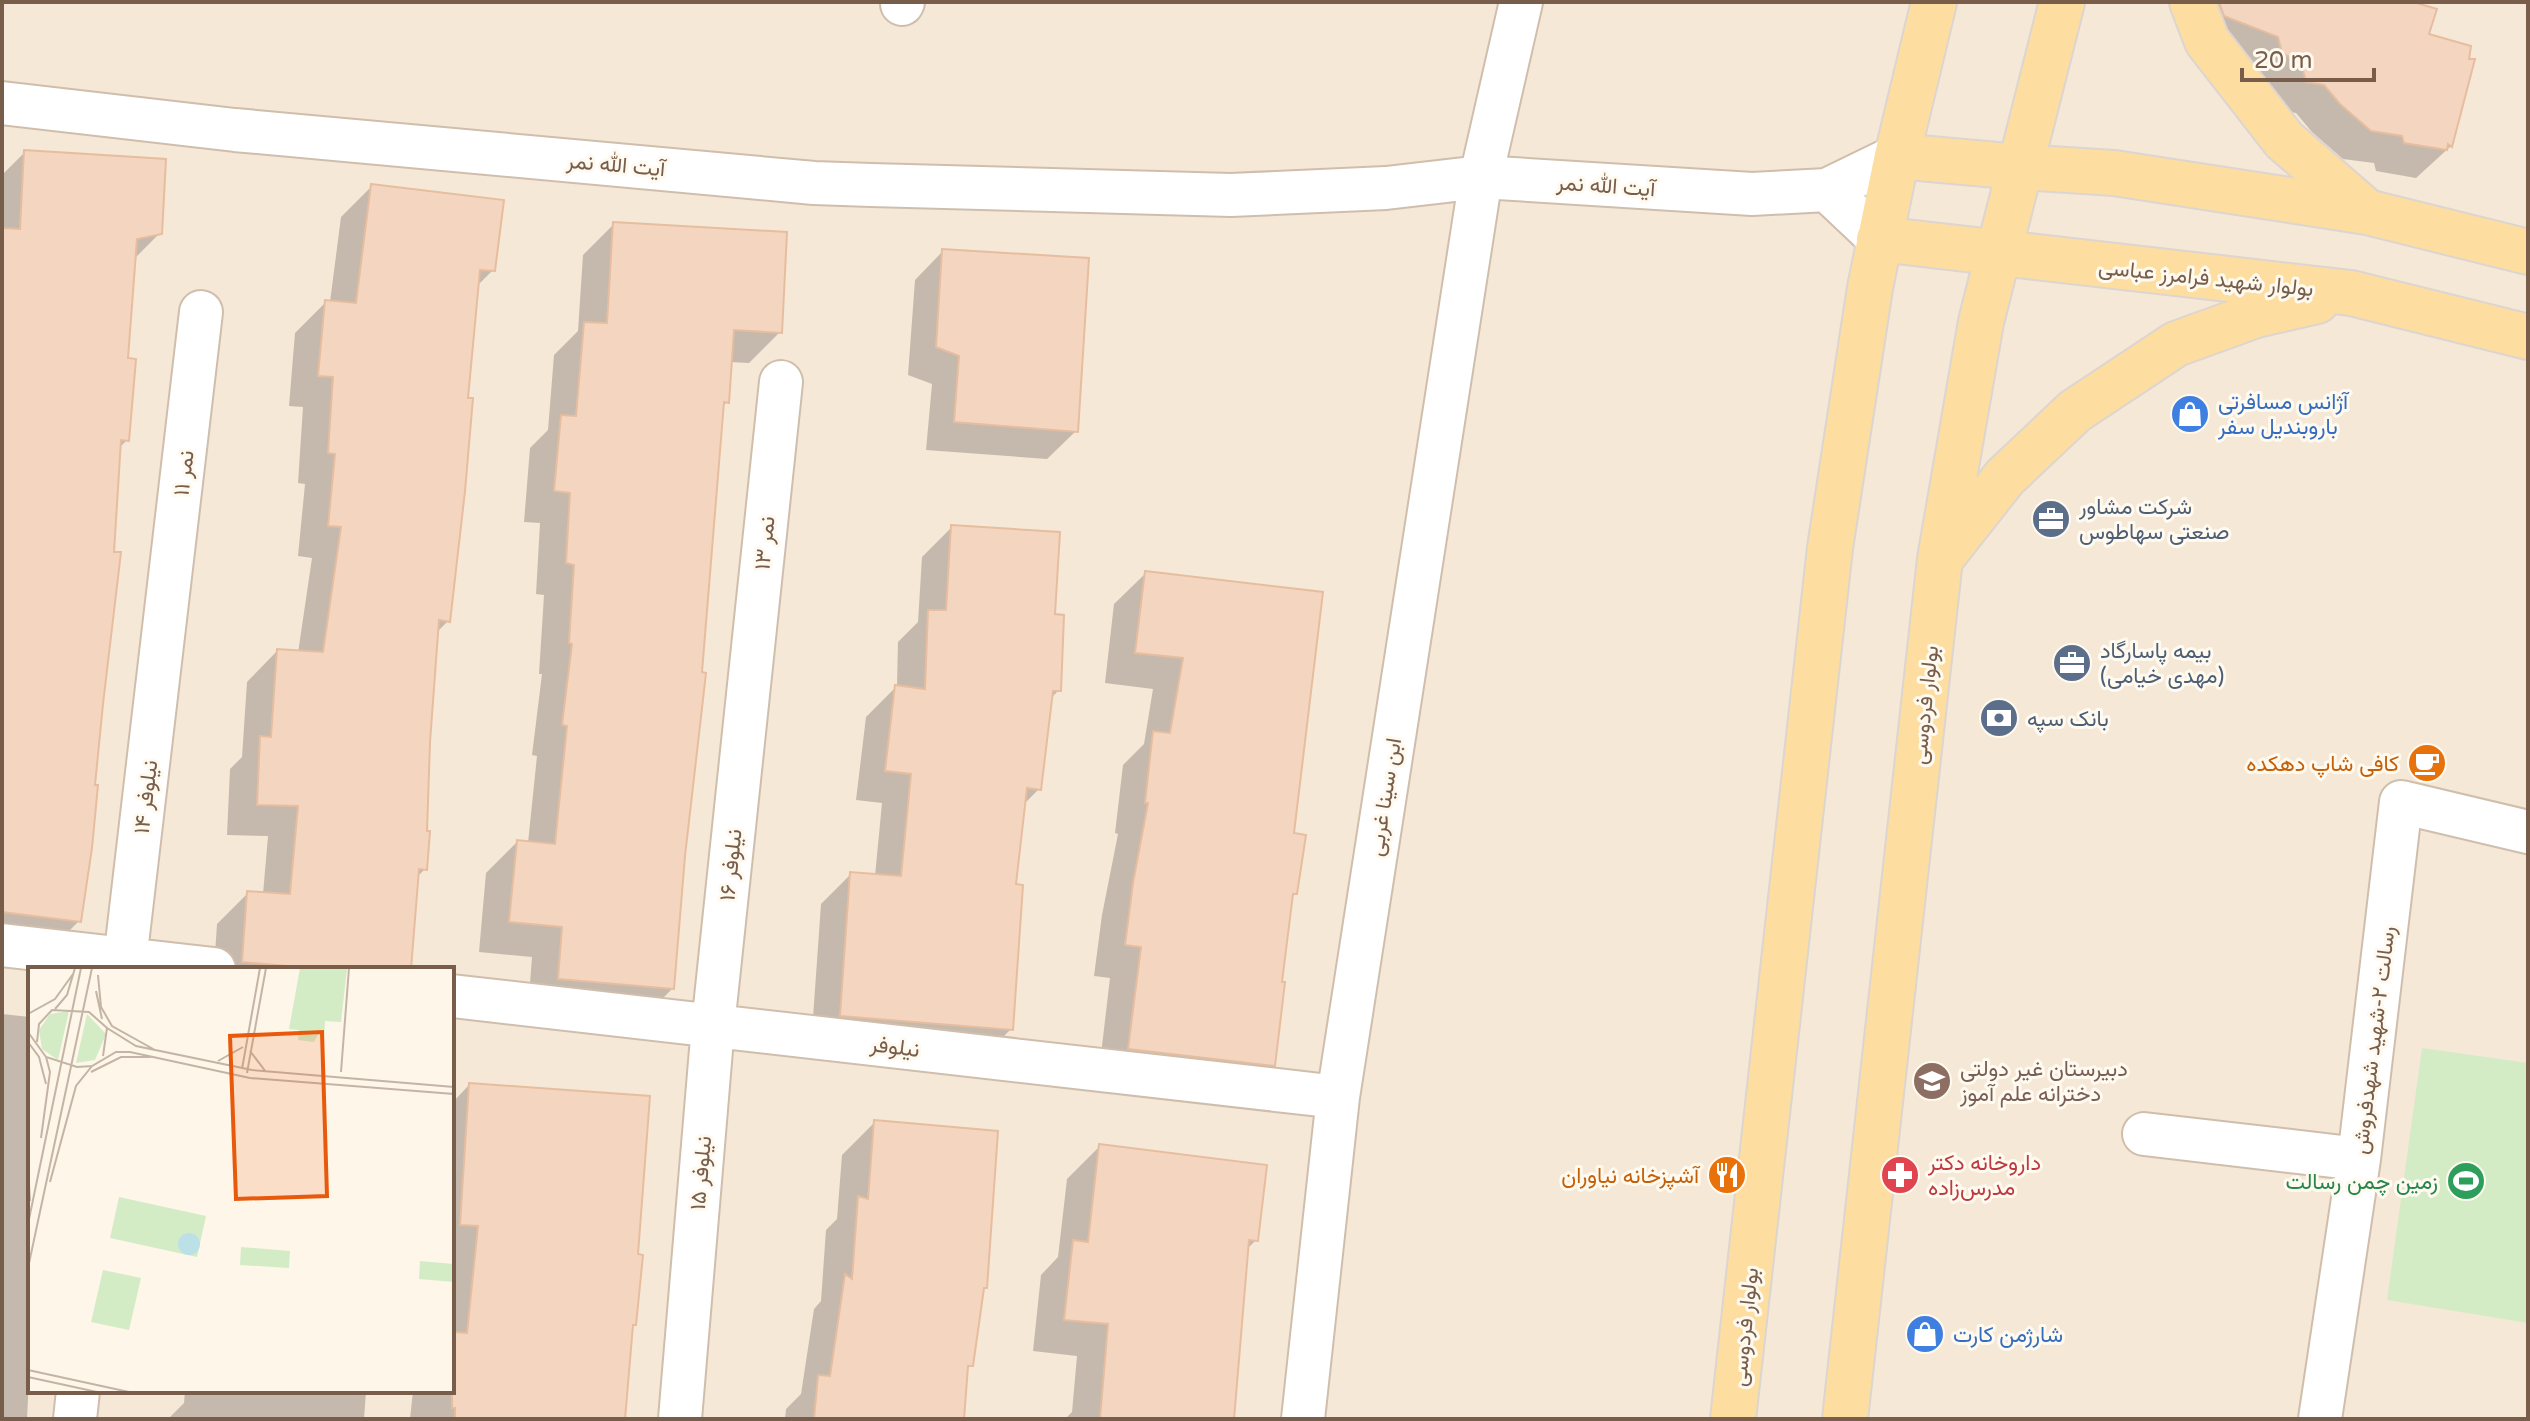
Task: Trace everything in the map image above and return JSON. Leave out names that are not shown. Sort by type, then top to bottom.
[{"type":"main road","name":"بولوار فردوسی","points":[[1733,1419],[1830,548],[1879,239],[1934,2]]},
{"type":"main road","name":"بولوار فردوسی","points":[[1845,1419],[1940,559],[1981,322],[2062,2]]},
{"type":"main road","points":[[2192,2],[2207,41],[2284,140],[2367,212]]},
{"type":"main road","points":[[1897,156],[2114,173],[2367,212],[2528,252]]},
{"type":"main road","name":"بولوار شهید فرامرز عباسی","points":[[1879,239],[2351,293],[2528,337]]},
{"type":"main road","points":[[1940,559],[2005,477],[2075,411],[2176,344],[2256,315],[2351,293]]},
{"type":"street","name":"ابن سینا غربی","points":[[1303,1419],[1338,1097],[1481,177],[1521,2]]},
{"type":"street","name":"آیت الله نمر","points":[[2,103],[235,130],[814,183],[1231,195],[1386,188],[1481,177],[1752,194],[1827,190],[1897,156]]},
{"type":"street","points":[[1827,190],[1879,239]]},
{"type":"street","name":"نمر ۱۱","points":[[164,635],[201,312]]},
{"type":"street","name":"نمر ۱۳","points":[[747,704],[781,382]]},
{"type":"street","name":"نیلوفر ۱۴","points":[[125,964],[164,635]]},
{"type":"street","name":"نیلوفر ۱۶","points":[[713,1026],[747,704]]},
{"type":"street","name":"رسالت ۲-شهید شهدفروش","points":[[2320,1419],[2359,1159],[2401,802],[2528,832]]},
{"type":"street","points":[[2,945],[125,964],[178,967]]},
{"type":"street","name":"نیلوفر","points":[[454,996],[1338,1097]]},
{"type":"street","name":"نیلوفر ۱۵","points":[[680,1419],[713,1026]]},
{"type":"street","points":[[2144,1134],[2359,1159]]},
{"type":"street","points":[[75,1419],[78,1393]]},
{"type":"shaded area","points":[[2,2],[2528,2],[2528,1419],[2,1419]]},
{"type":"green space","name":"زمین چمن رسالت","points":[[2422,1048],[2528,1063],[2528,1323],[2387,1300]]},
{"type":"building","points":[[2219,2],[2413,2],[2437,9],[2429,34],[2471,46],[2469,59],[2475,59],[2452,147],[2448,144],[2447,150],[2404,143],[2402,136],[2371,131],[2324,85],[2306,82],[2301,63],[2282,53],[2278,37],[2224,16]]},
{"type":"building","points":[[24,150],[166,159],[162,234],[137,239],[128,358],[136,359],[129,441],[121,440],[114,552],[121,552],[95,785],[98,785],[92,848],[81,922],[2,912],[2,228],[20,229]]},
{"type":"building","points":[[371,184],[504,200],[495,271],[480,270],[468,398],[473,398],[465,491],[450,622],[439,620],[430,742],[427,870],[419,869],[411,967],[298,967],[242,962],[247,891],[290,894],[298,806],[257,805],[260,736],[271,737],[277,649],[323,652],[341,527],[328,526],[335,454],[328,453],[333,377],[318,376],[325,300],[356,303]]},
{"type":"building","points":[[613,222],[787,232],[782,333],[734,330],[729,403],[724,402],[702,672],[706,673],[685,856],[674,989],[558,979],[562,927],[509,922],[517,840],[555,844],[567,726],[562,725],[572,644],[569,643],[574,565],[566,563],[570,493],[554,491],[561,415],[576,416],[584,322],[607,323]]},
{"type":"building","points":[[942,249],[1089,258],[1078,432],[954,422],[959,356],[936,347]]},
{"type":"building","points":[[951,525],[1060,532],[1055,614],[1064,615],[1061,691],[1053,691],[1041,790],[1027,788],[1016,884],[1023,885],[1013,1030],[840,1016],[850,872],[901,876],[911,774],[885,771],[895,685],[925,689],[928,610],[946,610]]},
{"type":"building","points":[[1145,571],[1323,592],[1294,833],[1306,835],[1297,894],[1293,894],[1275,1066],[1128,1049],[1141,947],[1125,945],[1148,803],[1145,803],[1153,731],[1170,733],[1183,658],[1135,653]]},
{"type":"building","points":[[469,1083],[650,1096],[638,1254],[643,1255],[625,1419],[455,1419],[455,1408],[452,1408],[454,1332],[467,1333],[478,1226],[460,1225]]},
{"type":"building","points":[[874,1120],[998,1131],[987,1288],[984,1288],[973,1366],[968,1366],[964,1419],[814,1419],[818,1375],[830,1376],[845,1274],[852,1279],[858,1196],[868,1199]]},
{"type":"building","points":[[1099,1144],[1267,1165],[1258,1241],[1249,1240],[1234,1419],[1100,1419],[1108,1324],[1064,1320],[1073,1240],[1088,1242]]},
{"type":"place","name":"آژانس مسافرتی باروبندیل سفر","points":[[2190,414]]},
{"type":"place","name":"شرکت مشاور صنعتی سهاطوس","points":[[2051,519]]},
{"type":"place","name":"بیمه پاسارگاد (مهدی خیامی)","points":[[2072,663]]},
{"type":"place","name":"بانک سپه","points":[[1999,718]]},
{"type":"place","name":"کافی شاپ دهکده","points":[[2427,763]]},
{"type":"place","name":"دبیرستان غیر دولتی دخترانه علم آموز","points":[[1932,1081]]},
{"type":"place","name":"آشپزخانه نیاوران","points":[[1727,1175]]},
{"type":"place","name":"داروخانه دکتر مدرس‌زاده","points":[[1900,1175]]},
{"type":"place","name":"زمین چمن رسالت","points":[[2466,1181]]},
{"type":"place","name":"شارژمن کارت","points":[[1925,1334]]}]
